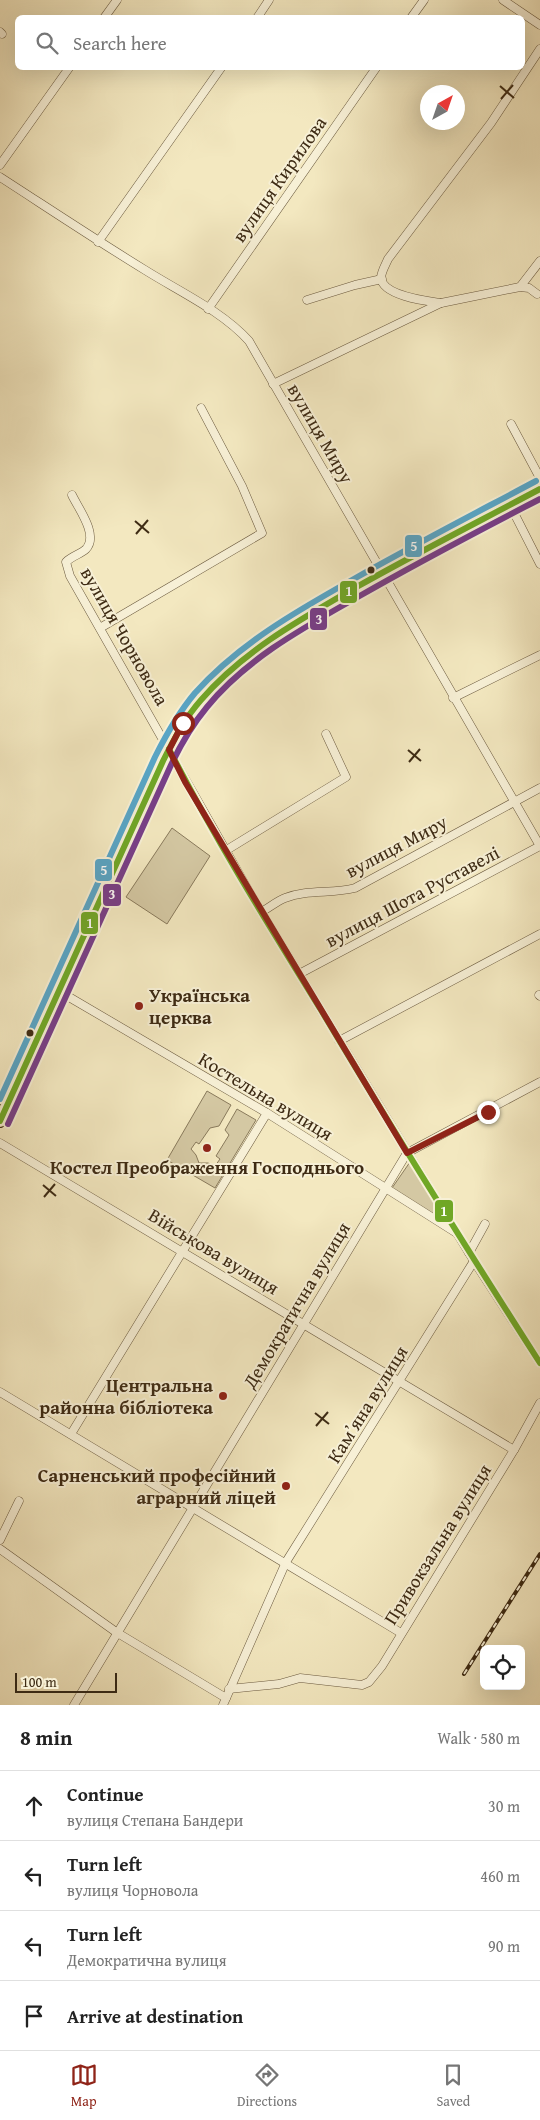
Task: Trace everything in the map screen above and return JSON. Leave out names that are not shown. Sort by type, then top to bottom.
[{"type":"main road","points":[[0,1121],[57,990],[169,750],[183,723],[202,699],[262,644],[294,622],[381,573],[540,489]]},
{"type":"street","points":[[106,15],[117,0]]},
{"type":"street","points":[[259,15],[269,0]]},
{"type":"street","points":[[413,15],[424,0]]},
{"type":"street","points":[[503,0],[540,25]]},
{"type":"street","points":[[441,303],[420,300],[388,289],[381,276],[388,259],[491,122],[540,49]]},
{"type":"street","points":[[0,165],[67,70]]},
{"type":"street","points":[[98,242],[220,70]]},
{"type":"street","name":"вулиця Кирилова","points":[[208,309],[375,70]]},
{"type":"street","name":"вулиця Миру","points":[[0,176],[98,242],[208,309],[239,330],[249,341],[512,801],[540,846]]},
{"type":"street","points":[[520,287],[540,261]]},
{"type":"street","points":[[528,278],[539,296]]},
{"type":"street","points":[[307,300],[355,284],[382,279]]},
{"type":"street","points":[[273,384],[441,303],[520,287],[529,288],[539,296]]},
{"type":"street","points":[[419,313],[421,308],[420,300]]},
{"type":"street","points":[[100,628],[262,533],[242,486],[201,408]]},
{"type":"street","points":[[511,424],[540,478]]},
{"type":"street","name":"вулиця Чорновола","points":[[72,495],[90,532],[91,542],[85,550],[66,562],[67,569],[169,750],[185,782],[261,912],[456,1233],[540,1364]]},
{"type":"street","points":[[510,505],[540,564]]},
{"type":"street","points":[[453,698],[540,655]]},
{"type":"street","points":[[225,851],[346,777],[326,734]]},
{"type":"street","name":"вулиця Миру","points":[[261,912],[284,898],[304,893],[339,892],[355,888],[512,801],[540,788]]},
{"type":"street","name":"вулиця Шота Руставелі","points":[[299,974],[540,846]]},
{"type":"street","points":[[339,1041],[540,934]]},
{"type":"street","name":"Костельна вулиця","points":[[57,990],[267,1113],[456,1233]]},
{"type":"street","name":"Демократична вулиця","points":[[74,1705],[116,1632],[407,1153],[540,1082]]},
{"type":"street","points":[[71,1434],[267,1113]]},
{"type":"street","name":"Військова вулиця","points":[[0,1143],[184,1251],[514,1450]]},
{"type":"street","points":[[469,1253],[485,1224]]},
{"type":"street","name":"Камʼяна вулиця","points":[[224,1702],[286,1562],[401,1381],[474,1261]]},
{"type":"street","points":[[0,1392],[193,1506],[401,1633]]},
{"type":"street","name":"Привокзальна вулиця","points":[[229,1690],[279,1684],[300,1678],[362,1685],[376,1675],[514,1450],[540,1403]]},
{"type":"street","points":[[0,1540],[20,1501]]},
{"type":"street","points":[[0,1549],[116,1632],[224,1702]]},
{"type":"shaded area","points":[[172,828],[210,856],[167,924],[126,897]]},
{"type":"shaded area","points":[[207,1091],[231,1105],[219,1126],[210,1128],[199,1144],[196,1142],[191,1149],[199,1163],[208,1163],[215,1166],[220,1159],[216,1156],[229,1135],[225,1130],[237,1109],[256,1120],[215,1188],[167,1160]]},
{"type":"shaded area","points":[[410,1162],[448,1225],[392,1188]]},
{"type":"railway","points":[[464,1674],[540,1554]]},
{"type":"transit line","name":"5","points":[[0,1099],[155,757],[173,724],[195,693],[230,659],[289,617],[375,567],[536,481]]},
{"type":"transit line","name":"1","points":[[0,1121],[163,761],[195,707],[234,667],[292,625],[376,576],[540,489]]},
{"type":"transit line","name":"3","points":[[8,1124],[171,765],[187,735],[207,707],[222,690],[257,659],[296,633],[402,572],[540,499]]},
{"type":"transit line","name":"1","points":[[169,749],[223,848],[262,913],[429,1187],[540,1363]]},
{"type":"place","name":"Українська церква","points":[[139,1006]]},
{"type":"place","name":"Костел Преображення Господнього","points":[[207,1148]]},
{"type":"place","name":"Центральна районна бібліотека","points":[[223,1396]]},
{"type":"place","name":"Сарненський професійний аграрний ліцей","points":[[286,1486]]},
{"type":"route","points":[[183,723],[169,750],[185,782],[255,902],[407,1153],[488,1112]]}]
